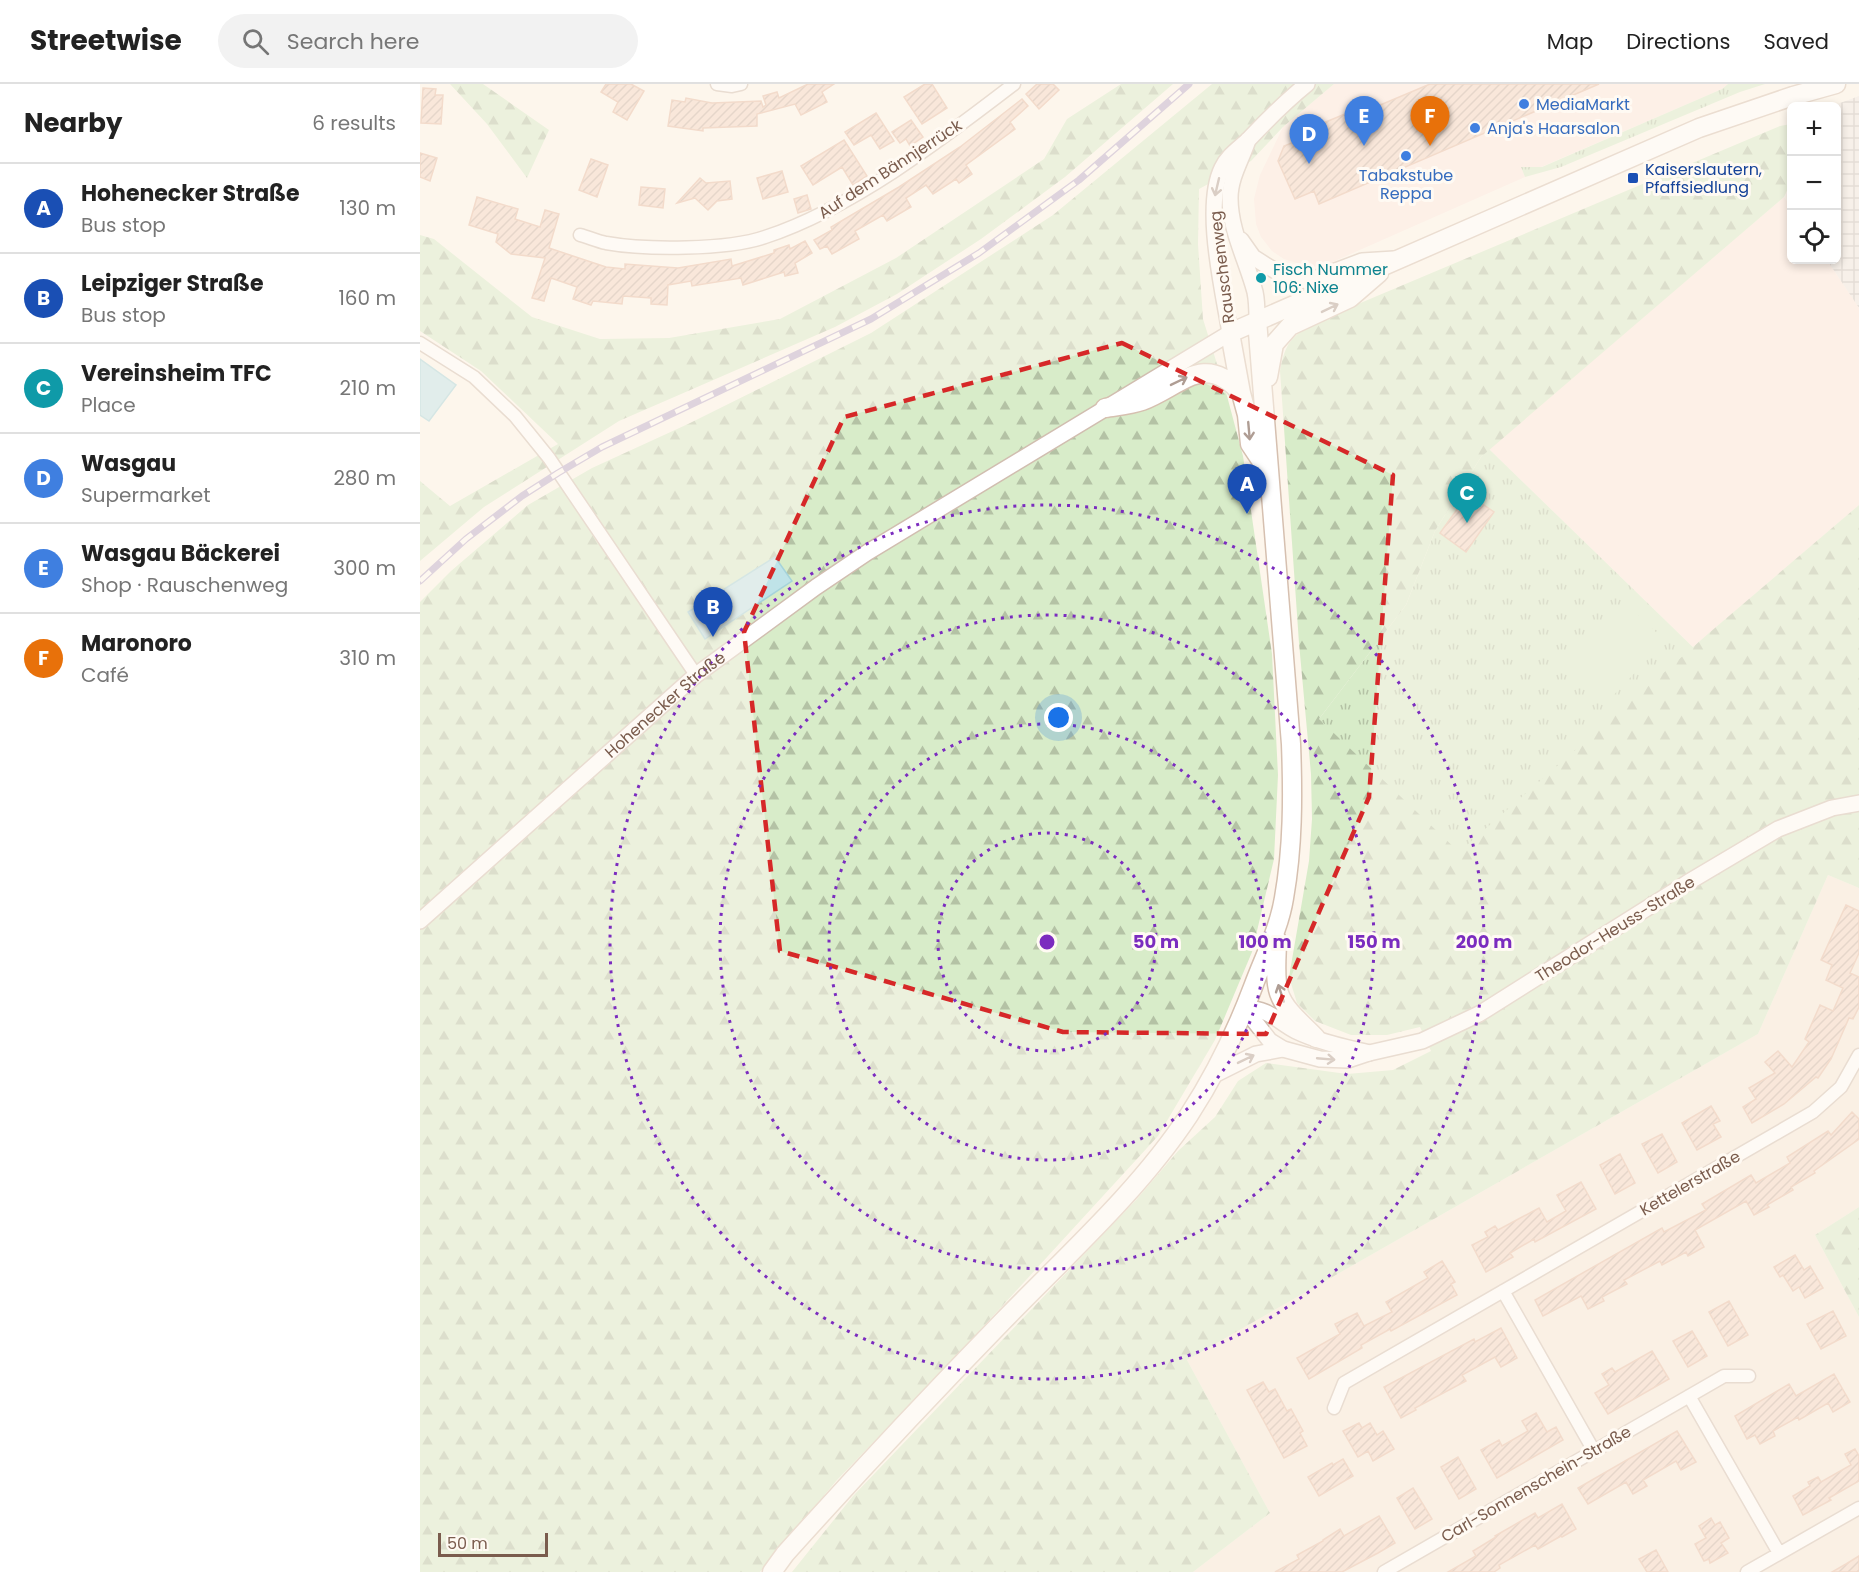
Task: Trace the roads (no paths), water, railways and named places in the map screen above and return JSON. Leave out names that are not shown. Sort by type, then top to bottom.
[{"type":"main road","name":"Hohenecker Straße","points":[[1230,333],[1699,128],[1762,105],[1836,84]]},
{"type":"main road","points":[[1264,397],[1274,344],[1290,327],[1350,298],[1397,259]]},
{"type":"main road","points":[[772,1572],[785,1554],[900,1428],[1134,1186],[1187,1118],[1212,1076],[1236,1031],[1277,928],[1289,864],[1293,785],[1257,320]]},
{"type":"main road","points":[[1230,333],[1247,415],[1250,444],[1269,472]]},
{"type":"main road","points":[[1105,408],[1141,402],[1201,372],[1221,376],[1241,393]]},
{"type":"main road","points":[[1277,928],[1278,991],[1283,1001],[1316,1038]]},
{"type":"street","points":[[717,84],[732,86],[741,84]]},
{"type":"street","name":"Auf dem Bännjerrück","points":[[580,235],[606,243],[661,247],[716,246],[763,238],[813,219],[857,194],[944,137],[1014,84]]},
{"type":"street","name":"Rauschenweg","points":[[1230,333],[1213,219],[1215,190],[1222,169],[1232,153],[1307,84]]},
{"type":"street","name":"Rauschenweg","points":[[1248,140],[1242,160],[1232,178],[1230,198],[1234,230],[1255,293],[1257,320]]},
{"type":"street","points":[[1234,230],[1253,257],[1286,277],[1309,281],[1362,261],[1397,259]]},
{"type":"street","name":"Hohenecker Straße","points":[[420,921],[696,675],[816,586],[868,552],[1230,333]]},
{"type":"street","points":[[420,343],[474,377],[515,416],[549,458],[696,675]]},
{"type":"street","name":"Theodor-Heuss-Straße","points":[[1245,1009],[1270,1041],[1283,1049],[1320,1059],[1348,1060],[1422,1041],[1479,1014],[1778,829],[1832,808],[1859,803]]},
{"type":"street","name":"Theodor-Heuss-Straße","points":[[1245,1009],[1256,1009],[1271,1014],[1296,1031],[1331,1044],[1370,1053]]},
{"type":"street","points":[[1212,1076],[1256,1054],[1283,1049]]},
{"type":"street","name":"Kettelerstraße","points":[[1334,1408],[1344,1383],[1813,1113],[1841,1086],[1859,1054]]},
{"type":"street","points":[[1503,1292],[1594,1451]]},
{"type":"street","name":"Carl-Sonnenschein-Straße","points":[[1384,1572],[1724,1376],[1749,1376]]},
{"type":"street","points":[[1689,1396],[1779,1553]]},
{"type":"street","points":[[1747,1572],[1859,1508]]},
{"type":"water","points":[[420,359],[456,385],[429,421],[420,415]]},
{"type":"water","points":[[775,557],[792,581],[705,639],[688,612]]},
{"type":"railway","points":[[420,581],[466,539],[522,496],[602,447],[871,319],[979,253],[1079,180],[1189,84]]},
{"type":"place","name":"MediaMarkt","points":[[1524,104]]},
{"type":"place","name":"Anja's Haarsalon","points":[[1475,128]]},
{"type":"place","name":"Wasgau Bäckerei","points":[[1364,146]]},
{"type":"place","name":"Maronoro","points":[[1430,146]]},
{"type":"place","name":"Tabakstube Reppa","points":[[1406,156]]},
{"type":"place","name":"Wasgau","points":[[1309,164]]},
{"type":"place","name":"Kaiserslautern, Pfaffsiedlung","points":[[1633,178]]},
{"type":"place","name":"Fisch Nummer 106: Nixe","points":[[1261,278]]},
{"type":"place","name":"Hohenecker Straße","points":[[1247,514]]},
{"type":"place","name":"Vereinsheim TFC","points":[[1467,523]]},
{"type":"place","name":"Leipziger Straße","points":[[713,637]]}]
